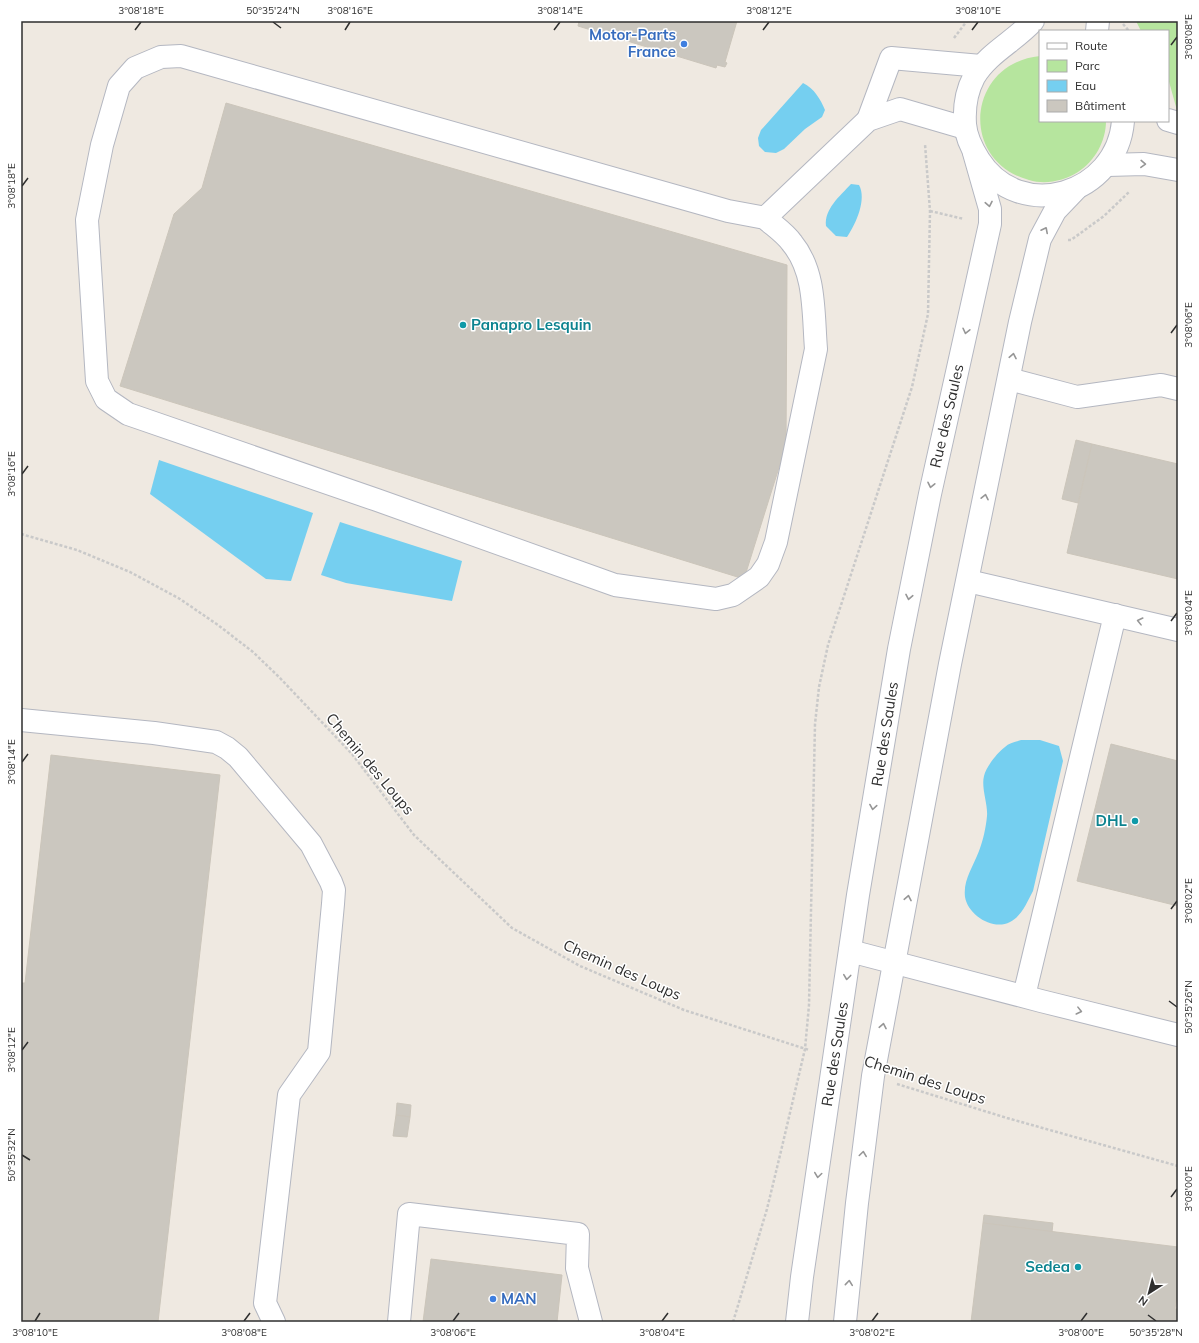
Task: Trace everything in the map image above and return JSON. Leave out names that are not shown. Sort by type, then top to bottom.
[{"type":"street","name":"Rue des Saules","points":[[797,1322],[802,1277],[850,951],[899,649],[931,486],[990,224],[990,209],[986,188],[966,128],[965,102],[969,89],[981,66],[1000,48],[1024,31],[1032,21]]},
{"type":"street","name":"Rue des Saules","points":[[1000,48],[1025,38],[1039,36]]},
{"type":"street","points":[[181,56],[728,211],[765,218],[793,244],[810,279],[815,316],[816,349],[776,542],[768,564],[759,577],[746,588],[733,595],[722,598],[716,599],[688,596],[607,582],[384,502],[128,414],[106,399],[97,381],[87,220],[102,145],[119,86],[135,68],[161,57],[181,56]]},
{"type":"street","points":[[868,120],[891,58],[940,64],[981,66]]},
{"type":"street","points":[[765,218],[868,120],[900,109],[966,128]]},
{"type":"street","name":"Rue des Saules","points":[[845,1322],[857,1203],[873,1076],[968,581],[1020,322],[1040,239],[1055,211],[1076,189],[1093,178],[1107,164],[1120,142],[1124,122]]},
{"type":"street","name":"Rue des Saules","points":[[974,153],[990,174],[1012,188],[1025,193],[1044,195],[1064,193],[1076,189]]},
{"type":"street","points":[[1107,164],[1144,164],[1178,170]]},
{"type":"street","points":[[1009,379],[1077,397],[1161,385],[1178,389]]},
{"type":"street","points":[[968,581],[1178,630]]},
{"type":"street","points":[[1033,999],[1115,615]]},
{"type":"street","points":[[21,720],[154,733],[216,742],[228,748],[238,757],[311,844],[331,882],[334,890],[319,1052],[289,1095],[265,1303],[274,1322]]},
{"type":"street","points":[[850,951],[1178,1035]]},
{"type":"street","points":[[399,1322],[409,1214],[578,1234],[577,1268],[591,1322]]},
{"type":"path","points":[[940,64],[947,46],[967,21]]},
{"type":"path","points":[[733,1322],[767,1209],[805,1049],[808,1005],[815,724],[819,687],[828,645],[841,602],[912,387],[928,314],[930,211],[925,155],[926,116]]},
{"type":"path","name":"Chemin des Loups","points":[[21,534],[77,550],[130,572],[180,598],[253,652],[280,678],[352,754],[414,835],[512,928],[580,966],[684,1010],[805,1049],[834,1061]]},
{"type":"path","name":"Chemin des Loups","points":[[873,1076],[1007,1118],[1178,1166]]},
{"type":"green space","points":[[1136,21],[1178,21],[1178,114],[1169,82],[1169,30],[1140,30]]},
{"type":"green space","points":[[1039,56],[1039,122],[1106,122],[1102,143],[1090,162],[1078,172],[1067,178],[1048,182],[1029,180],[1006,170],[990,154],[982,134],[980,114],[986,93],[998,76],[1016,63]]},
{"type":"water","points":[[803,83],[814,91],[821,102],[825,110],[822,117],[805,129],[784,149],[776,153],[765,152],[759,146],[758,138],[761,130]]},
{"type":"water","points":[[851,184],[859,185],[861,191],[861,204],[857,219],[847,237],[836,236],[826,226],[826,220],[830,208]]},
{"type":"water","points":[[159,460],[313,513],[291,581],[266,579],[150,494]]},
{"type":"water","points":[[340,522],[462,561],[452,601],[346,583],[321,575]]},
{"type":"water","points":[[1021,740],[1040,740],[1059,746],[1063,761],[1033,891],[1024,908],[1018,916],[1010,922],[1003,924],[989,923],[982,920],[971,910],[965,897],[969,874],[977,857],[986,825],[987,811],[983,781],[985,772],[992,760],[1008,744]]},
{"type":"building","name":"Motor-Parts France","points":[[579,21],[737,21],[725,62],[727,63],[725,67],[717,65],[716,68],[578,26]]},
{"type":"building","name":"Panapro Lesquin","points":[[226,103],[787,265],[786,445],[744,579],[120,386],[174,214],[202,188]]},
{"type":"building","points":[[1076,440],[1092,444],[1078,503],[1062,499]]},
{"type":"building","points":[[1092,444],[1178,464],[1178,579],[1067,553]]},
{"type":"building","name":"DHL","points":[[1111,744],[1178,761],[1178,906],[1077,881]]},
{"type":"building","points":[[51,755],[220,775],[158,1322],[21,1322],[21,983],[25,983]]},
{"type":"building","points":[[397,1103],[411,1105],[410,1117],[396,1115]]},
{"type":"building","points":[[396,1115],[410,1117],[407,1137],[393,1136]]},
{"type":"building","points":[[984,1215],[1053,1223],[1052,1232],[983,1223]]},
{"type":"building","name":"Sedea","points":[[983,1223],[1178,1247],[1178,1288],[1175,1309],[1178,1309],[1178,1322],[971,1322]]},
{"type":"building","name":"MAN","points":[[431,1259],[562,1275],[557,1322],[423,1322]]},
{"type":"place","name":"Motor-Parts France","points":[[684,44]]},
{"type":"place","name":"Panapro Lesquin","points":[[463,325]]},
{"type":"place","name":"DHL","points":[[1135,821]]},
{"type":"place","name":"Sedea","points":[[1078,1267]]},
{"type":"place","name":"MAN","points":[[493,1299]]}]
